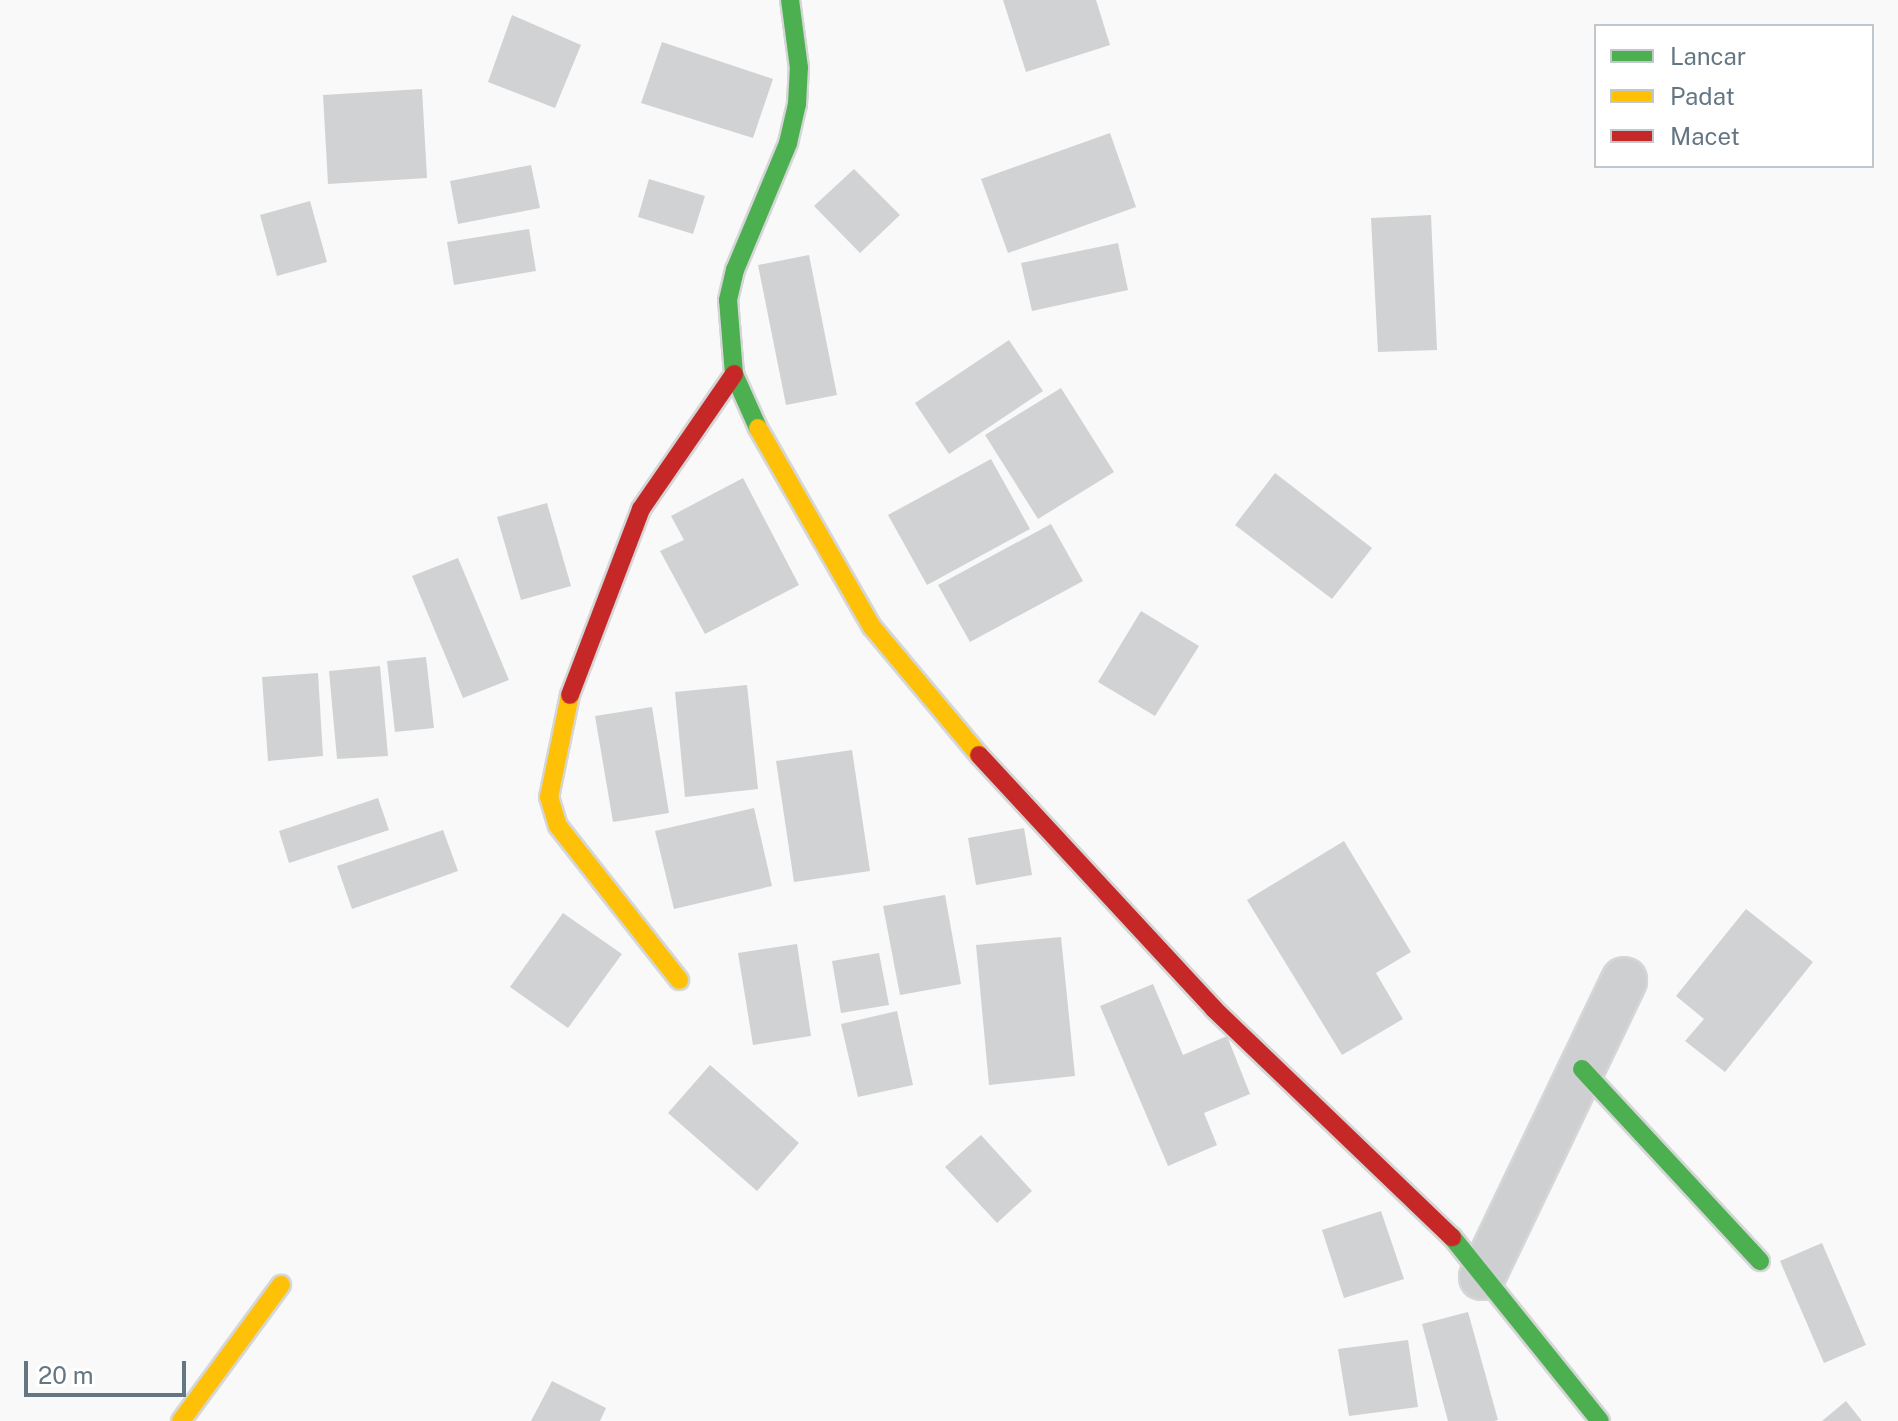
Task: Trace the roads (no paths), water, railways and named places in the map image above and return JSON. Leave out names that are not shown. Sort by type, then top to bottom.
[{"type":"street","points":[[790,0],[799,68],[797,104],[788,143],[731,285],[727,335],[734,374],[752,418],[872,627],[948,721],[1214,1009],[1420,1201],[1600,1421]]},
{"type":"street","points":[[679,980],[558,826],[549,797],[570,693],[641,509],[734,374]]},
{"type":"street","points":[[1482,1277],[1624,980]]},
{"type":"street","points":[[1582,1069],[1760,1261]]},
{"type":"street","points":[[181,1421],[281,1285]]}]
